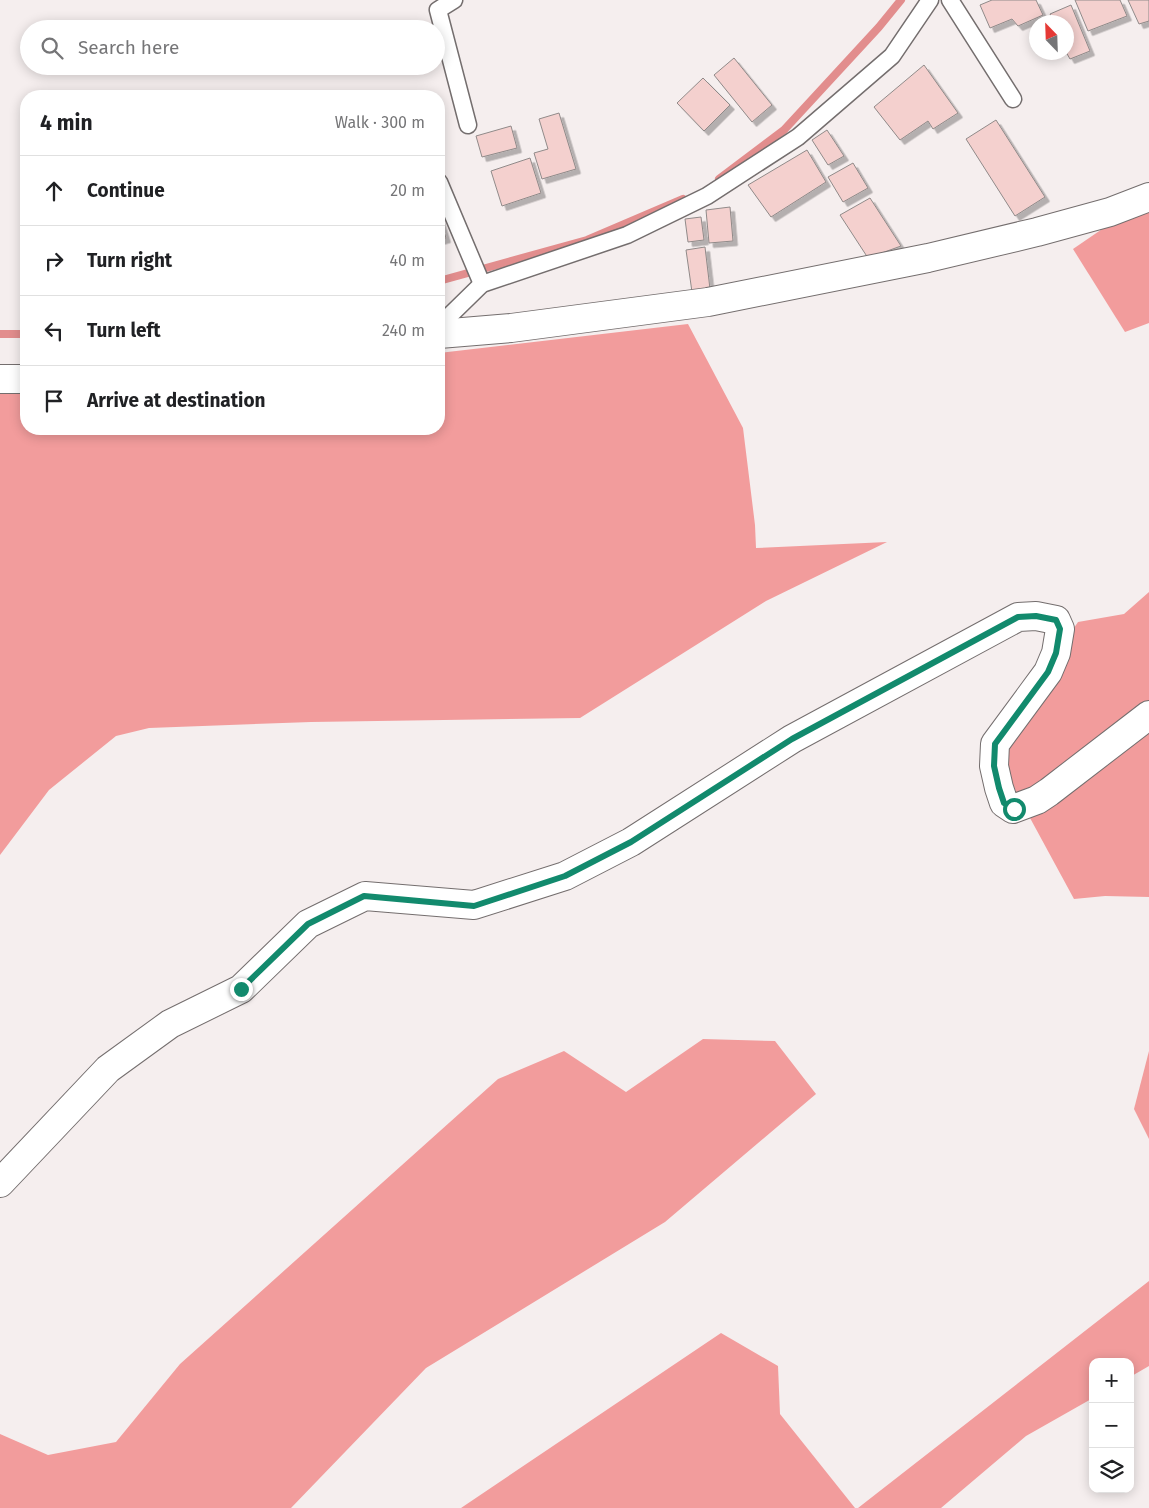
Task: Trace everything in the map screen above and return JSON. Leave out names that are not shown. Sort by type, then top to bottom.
[{"type":"street","points":[[445,334],[511,328],[708,302],[928,258],[1037,232],[1110,212],[1149,197]]},
{"type":"street","points":[[0,379],[20,379]]},
{"type":"street","points":[[0,1183],[108,1069],[170,1024],[241,989],[308,924],[364,896],[474,906],[565,876],[631,842],[792,739],[1018,617],[1036,616],[1056,620],[1060,629],[1056,653],[1048,672],[995,744],[994,766],[1004,803],[1014,809],[1037,800],[1149,715]]},
{"type":"lane","points":[[441,20],[438,10],[454,0]]},
{"type":"lane","points":[[445,320],[482,284],[627,235],[708,196],[798,137],[892,56],[930,0]]},
{"type":"lane","points":[[950,0],[1013,99]]},
{"type":"lane","points":[[445,37],[468,125]]},
{"type":"lane","points":[[445,196],[482,284]]},
{"type":"shaded area","points":[[1149,197],[1149,323],[1125,332],[1073,249]]},
{"type":"shaded area","points":[[688,324],[743,428],[756,548],[887,542],[766,601],[580,718],[311,722],[149,728],[116,736],[49,790],[0,855],[0,390],[20,388],[20,435],[445,435],[445,352]]},
{"type":"shaded area","points":[[1149,592],[1149,897],[1105,896],[1074,899],[1017,794],[995,744],[1078,622],[1124,614]]},
{"type":"shaded area","points":[[703,1039],[775,1041],[816,1094],[665,1222],[426,1368],[291,1508],[0,1508],[0,1434],[48,1455],[116,1442],[180,1364],[498,1079],[564,1051],[626,1092]]},
{"type":"shaded area","points":[[1149,1051],[1149,1139],[1134,1109]]},
{"type":"shaded area","points":[[1149,1281],[1149,1366],[1134,1375],[1134,1358],[1089,1358],[1089,1400],[1026,1436],[941,1508],[858,1508]]},
{"type":"shaded area","points":[[721,1333],[778,1366],[780,1414],[855,1508],[461,1508]]},
{"type":"building","points":[[992,0],[1036,0],[1043,15],[1029,15],[1029,21],[1018,26],[1012,19],[990,28],[980,5]]},
{"type":"building","points":[[1075,0],[1120,0],[1127,16],[1088,31]]},
{"type":"building","points":[[1128,0],[1149,0],[1149,21],[1139,24]]},
{"type":"building","points":[[1071,5],[1090,51],[1074,57],[1074,15],[1050,14]]},
{"type":"building","points":[[734,58],[772,105],[752,122],[714,75]]},
{"type":"building","points":[[924,65],[958,113],[933,129],[928,121],[900,140],[874,107]]},
{"type":"building","points":[[703,78],[730,105],[704,131],[677,103]]},
{"type":"building","points":[[559,113],[576,169],[542,179],[534,153],[548,149],[539,119]]},
{"type":"building","points":[[996,120],[1045,197],[1015,216],[966,139]]},
{"type":"building","points":[[511,126],[517,148],[482,157],[476,136]]},
{"type":"building","points":[[827,130],[844,156],[828,165],[812,140]]},
{"type":"building","points":[[807,150],[826,182],[771,217],[748,185]]},
{"type":"building","points":[[530,158],[541,193],[502,206],[491,171]]},
{"type":"building","points":[[853,163],[868,188],[843,202],[828,177]]},
{"type":"building","points":[[870,198],[901,246],[868,258],[840,215]]},
{"type":"building","points":[[730,207],[733,241],[709,243],[706,210]]},
{"type":"building","points":[[701,217],[704,240],[688,242],[685,219]]},
{"type":"building","points":[[705,247],[710,289],[692,292],[686,250]]},
{"type":"waterway","points":[[719,179],[784,130],[879,27],[901,0]]},
{"type":"waterway","points":[[445,279],[587,240],[683,199]]},
{"type":"waterway","points":[[0,334],[20,334]]},
{"type":"route","points":[[241,989],[308,924],[364,896],[474,906],[565,876],[631,842],[792,739],[1018,617],[1036,616],[1056,620],[1060,629],[1056,653],[1048,672],[995,744],[994,766],[999,788],[1004,803],[1014,809]]}]
